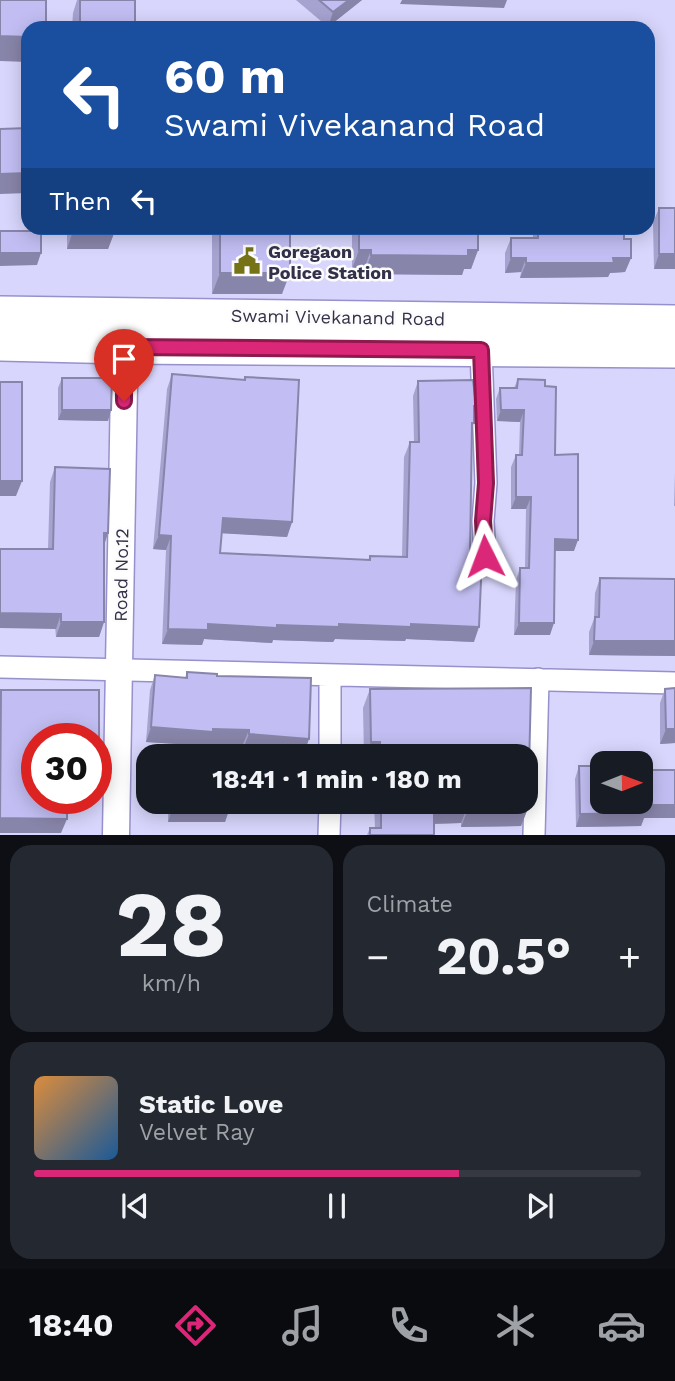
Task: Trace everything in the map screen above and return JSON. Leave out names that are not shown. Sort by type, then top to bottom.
[{"type":"main road","name":"Swami Vivekanand Road","points":[[0,313],[675,322]]},
{"type":"main road","name":"Swami Vivekanand Road","points":[[0,344],[675,351]]},
{"type":"street","name":"Road No.12","points":[[117,835],[125,314]]},
{"type":"street","points":[[481,350],[486,483],[483,521],[485,556]]},
{"type":"street","points":[[0,667],[675,683]]},
{"type":"street","points":[[330,675],[330,744]]},
{"type":"street","points":[[534,835],[538,680]]},
{"type":"street","points":[[329,835],[330,814]]},
{"type":"building","points":[[0,0],[46,0],[46,21],[21,21],[21,37],[0,36]]},
{"type":"building","points":[[80,0],[135,0],[135,21],[80,21]]},
{"type":"building","points":[[319,0],[349,0],[333,12]]},
{"type":"building","points":[[21,128],[21,173],[0,174],[0,129]]},
{"type":"building","points":[[659,208],[675,208],[675,254],[659,254]]},
{"type":"building","points":[[0,231],[41,235],[41,253],[0,253]]},
{"type":"building","points":[[220,235],[290,235],[290,273],[220,273]]},
{"type":"building","points":[[359,235],[478,235],[478,250],[468,250],[468,256],[371,255],[371,250],[359,250]]},
{"type":"building","points":[[538,235],[624,235],[624,239],[631,239],[631,258],[613,258],[614,263],[526,263],[526,258],[511,258],[511,238],[538,238]]},
{"type":"building","points":[[172,374],[245,380],[245,377],[299,380],[292,522],[223,518],[220,553],[370,560],[370,556],[407,557],[410,442],[419,442],[418,381],[473,380],[476,406],[472,423],[470,556],[482,557],[479,627],[339,624],[339,627],[277,625],[277,628],[208,624],[208,630],[168,629],[171,536],[159,535]]},
{"type":"building","points":[[62,378],[112,378],[111,410],[62,410]]},
{"type":"building","points":[[518,379],[545,380],[545,386],[556,387],[555,455],[578,454],[578,540],[555,539],[554,623],[519,623],[520,568],[529,568],[531,497],[516,497],[516,455],[522,455],[524,410],[501,410],[500,388],[517,388]]},
{"type":"building","points":[[0,382],[22,382],[22,481],[0,481]]},
{"type":"building","points":[[55,467],[110,469],[108,533],[104,533],[104,622],[61,622],[61,614],[0,613],[0,549],[53,549]]},
{"type":"building","points":[[600,578],[675,579],[675,641],[594,641],[595,617],[599,617]]},
{"type":"building","points":[[187,672],[217,676],[311,678],[309,739],[249,734],[249,730],[213,729],[213,732],[151,727],[155,675],[187,678]]},
{"type":"building","points":[[531,688],[530,744],[371,742],[370,689]]},
{"type":"building","points":[[675,688],[675,729],[666,729],[665,689]]},
{"type":"building","points":[[1,690],[99,690],[99,723],[21,723],[21,814],[67,814],[67,819],[0,818]]},
{"type":"building","points":[[579,766],[590,766],[590,814],[580,814]]},
{"type":"building","points":[[653,770],[675,770],[675,805],[653,805]]},
{"type":"building","points":[[381,814],[434,814],[434,835],[370,835],[370,828],[381,828]]},
{"type":"place","name":"Goregaon Police Station","points":[[247,261]]},
{"type":"route","points":[[124,401],[124,347],[481,350],[486,483],[483,521],[485,556]]}]
